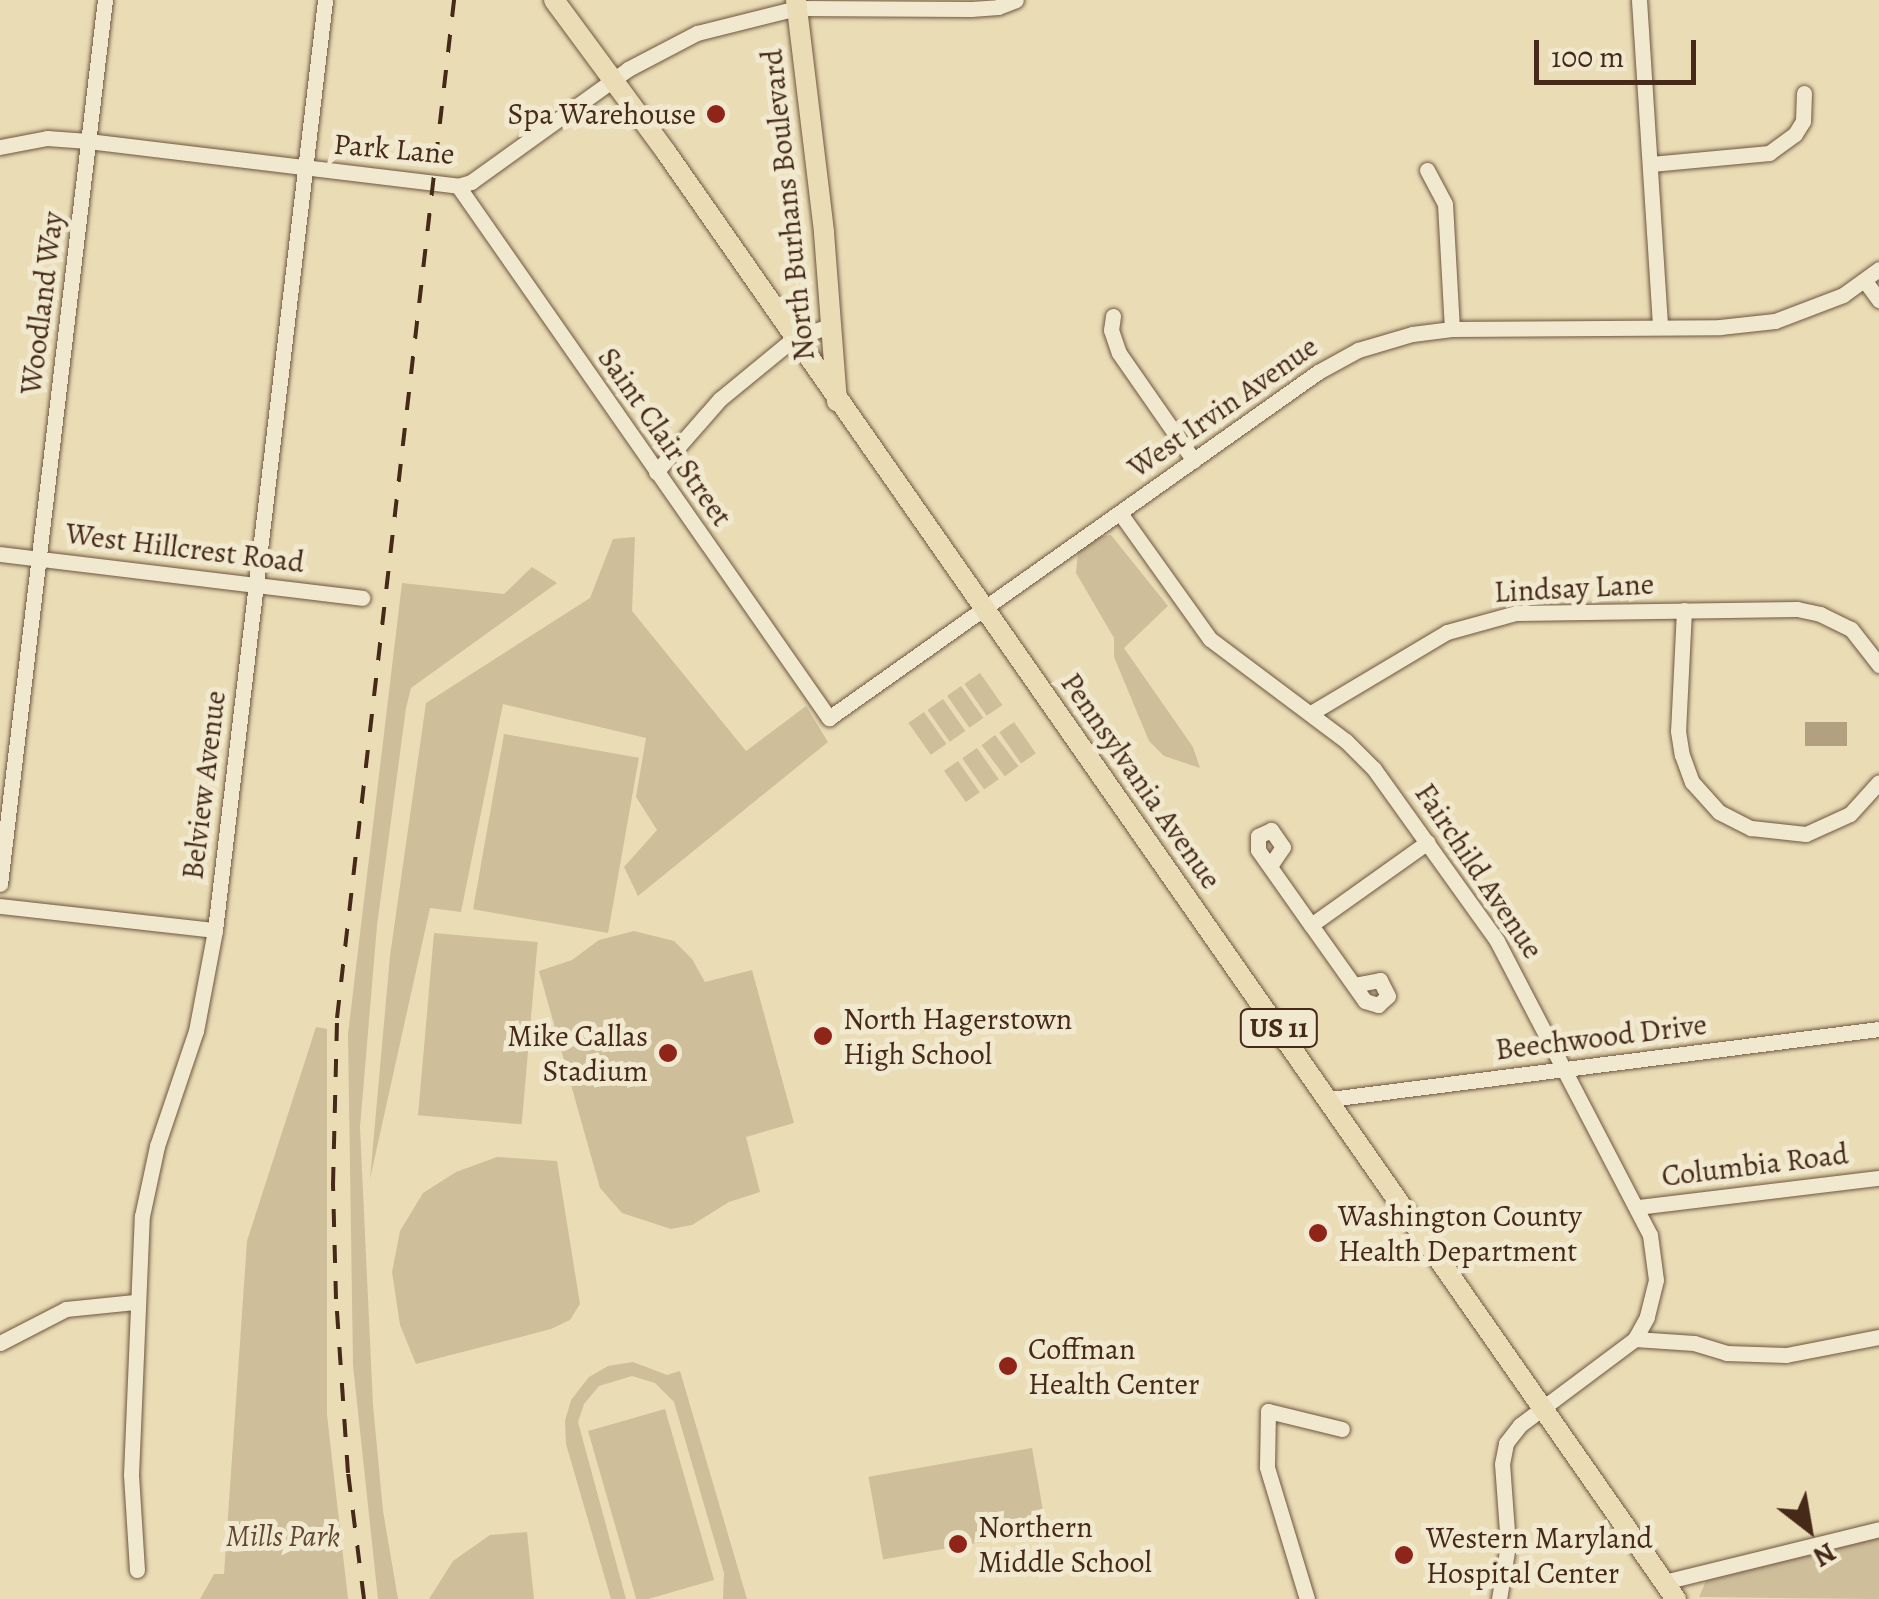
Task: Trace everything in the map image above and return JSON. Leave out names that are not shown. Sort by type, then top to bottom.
[{"type":"main road","name":"Pennsylvania Avenue","points":[[554,0],[666,152],[838,404],[1330,1099],[1670,1590]]},
{"type":"main road","name":"North Burhans Boulevard","points":[[796,4],[838,404]]},
{"type":"street","name":"Woodland Way","points":[[0,884],[105,0]]},
{"type":"street","name":"Belview Avenue","points":[[137,1570],[132,1475],[135,1302],[148,1180],[196,1031],[214,930],[325,0]]},
{"type":"street","name":"Park Lane","points":[[0,147],[47,138],[88,141],[458,186],[471,182],[611,81],[663,48],[698,33],[796,4],[971,9],[998,8],[1016,0]]},
{"type":"street","points":[[1639,0],[1660,326]]},
{"type":"street","points":[[1651,164],[1769,153],[1795,134],[1803,120],[1804,93]]},
{"type":"street","points":[[1427,170],[1445,204],[1452,329]]},
{"type":"street","name":"Saint Clair Street","points":[[458,186],[829,718]]},
{"type":"street","name":"West Irvin Avenue","points":[[829,718],[1336,361],[1384,341],[1452,329],[1775,322],[1818,307],[1879,270]]},
{"type":"street","points":[[1865,281],[1879,300]]},
{"type":"street","points":[[1114,316],[1111,330],[1119,353],[1194,461]]},
{"type":"street","points":[[656,472],[720,399],[793,339],[832,326]]},
{"type":"street","name":"Fairchild Avenue","points":[[1120,513],[1210,639],[1310,713],[1374,769],[1497,940],[1650,1235],[1656,1280],[1647,1317],[1635,1339]]},
{"type":"street","name":"West Hillcrest Road","points":[[0,554],[362,598]]},
{"type":"street","name":"Lindsay Lane","points":[[1310,713],[1447,632],[1489,618],[1549,611],[1761,608],[1820,614],[1852,629],[1879,664]]},
{"type":"street","name":"Lindsay Lane","points":[[1684,610],[1678,731],[1682,755],[1692,782],[1719,812],[1751,828],[1806,834],[1850,814],[1879,782]]},
{"type":"street","points":[[1311,925],[1428,842]]},
{"type":"street","points":[[1270,866],[1354,985]]},
{"type":"street","points":[[0,906],[214,930]]},
{"type":"street","name":"Beechwood Drive","points":[[1330,1099],[1879,1029]]},
{"type":"street","name":"Columbia Road","points":[[1638,1207],[1879,1178]]},
{"type":"street","points":[[0,1343],[66,1309],[135,1302]]},
{"type":"street","points":[[1499,1599],[1506,1528],[1502,1464],[1506,1443],[1520,1424],[1635,1339],[1786,1356],[1879,1336]]},
{"type":"street","points":[[1306,1599],[1267,1467],[1268,1411],[1342,1429]]},
{"type":"street","points":[[1670,1590],[1879,1530]]},
{"type":"green space","points":[[1111,535],[1168,606],[1124,648],[1193,747],[1200,768],[1164,756],[1149,741],[1114,657],[1114,638],[1076,573],[1078,553],[1091,538]]},
{"type":"green space","points":[[635,537],[632,611],[746,751],[806,706],[828,742],[638,896],[624,867],[657,830],[636,797],[646,738],[503,704],[461,912],[430,908],[370,1179],[390,956],[426,703],[590,598],[613,539]]},
{"type":"green space","points":[[532,567],[557,583],[411,688],[406,708],[377,926],[360,1127],[373,1405],[383,1511],[398,1599],[378,1599],[353,1365],[348,1034],[402,583],[504,594]]},
{"type":"green space","points":[[980,673],[1002,705],[987,716],[964,684]]},
{"type":"green space","points":[[961,686],[983,718],[969,728],[947,696]]},
{"type":"green space","points":[[943,699],[965,731],[950,742],[927,710]]},
{"type":"green space","points":[[924,712],[946,744],[931,755],[908,723]]},
{"type":"green space","points":[[1014,722],[1036,753],[1021,763],[999,732]]},
{"type":"green space","points":[[504,734],[639,758],[608,933],[473,909]]},
{"type":"green space","points":[[995,735],[1018,766],[1005,776],[981,745]]},
{"type":"green space","points":[[977,748],[999,779],[984,789],[962,758]]},
{"type":"green space","points":[[958,761],[980,792],[966,802],[944,771]]},
{"type":"green space","name":"Mike Callas Stadium","points":[[634,931],[674,941],[692,959],[705,982],[752,970],[794,1123],[746,1137],[760,1192],[729,1202],[692,1225],[671,1229],[622,1213],[600,1188],[539,971],[572,960],[599,940]]},
{"type":"green space","points":[[434,933],[538,942],[522,1124],[418,1115]]},
{"type":"green space","name":"Mills Park","points":[[316,1027],[327,1029],[327,1415],[348,1599],[200,1599],[214,1574],[224,1574],[247,1241]]},
{"type":"green space","points":[[497,1157],[557,1161],[580,1304],[570,1320],[551,1329],[416,1364],[400,1325],[392,1272],[400,1231],[423,1193],[456,1172]]},
{"type":"green space","points":[[633,1362],[667,1375],[680,1371],[747,1599],[723,1599],[724,1573],[674,1402],[655,1383],[632,1376],[599,1386],[584,1404],[578,1422],[626,1599],[611,1599],[566,1444],[565,1421],[571,1400],[589,1377],[608,1366]]},
{"type":"green space","points":[[665,1409],[714,1580],[636,1599],[588,1431]]},
{"type":"green space","points":[[1032,1448],[1047,1531],[883,1560],[869,1477]]},
{"type":"green space","points":[[527,1532],[534,1599],[429,1599],[453,1561],[490,1535]]},
{"type":"green space","points":[[1879,1537],[1879,1599],[1699,1597],[1706,1581]]},
{"type":"shaded area","points":[[1805,722],[1847,722],[1847,746],[1805,746]]},
{"type":"railway","points":[[364,1599],[348,1473],[336,1299],[333,1185],[337,1018],[454,0]]},
{"type":"place","name":"Spa Warehouse","points":[[716,114]]},
{"type":"place","name":"North Hagerstown High School","points":[[823,1036]]},
{"type":"place","name":"Mike Callas Stadium","points":[[668,1053]]},
{"type":"place","name":"Washington County Health Department","points":[[1318,1233]]},
{"type":"place","name":"Coffman Health Center","points":[[1008,1366]]},
{"type":"place","name":"Northern Middle School","points":[[958,1544]]},
{"type":"place","name":"Western Maryland Hospital Center","points":[[1404,1555]]}]
